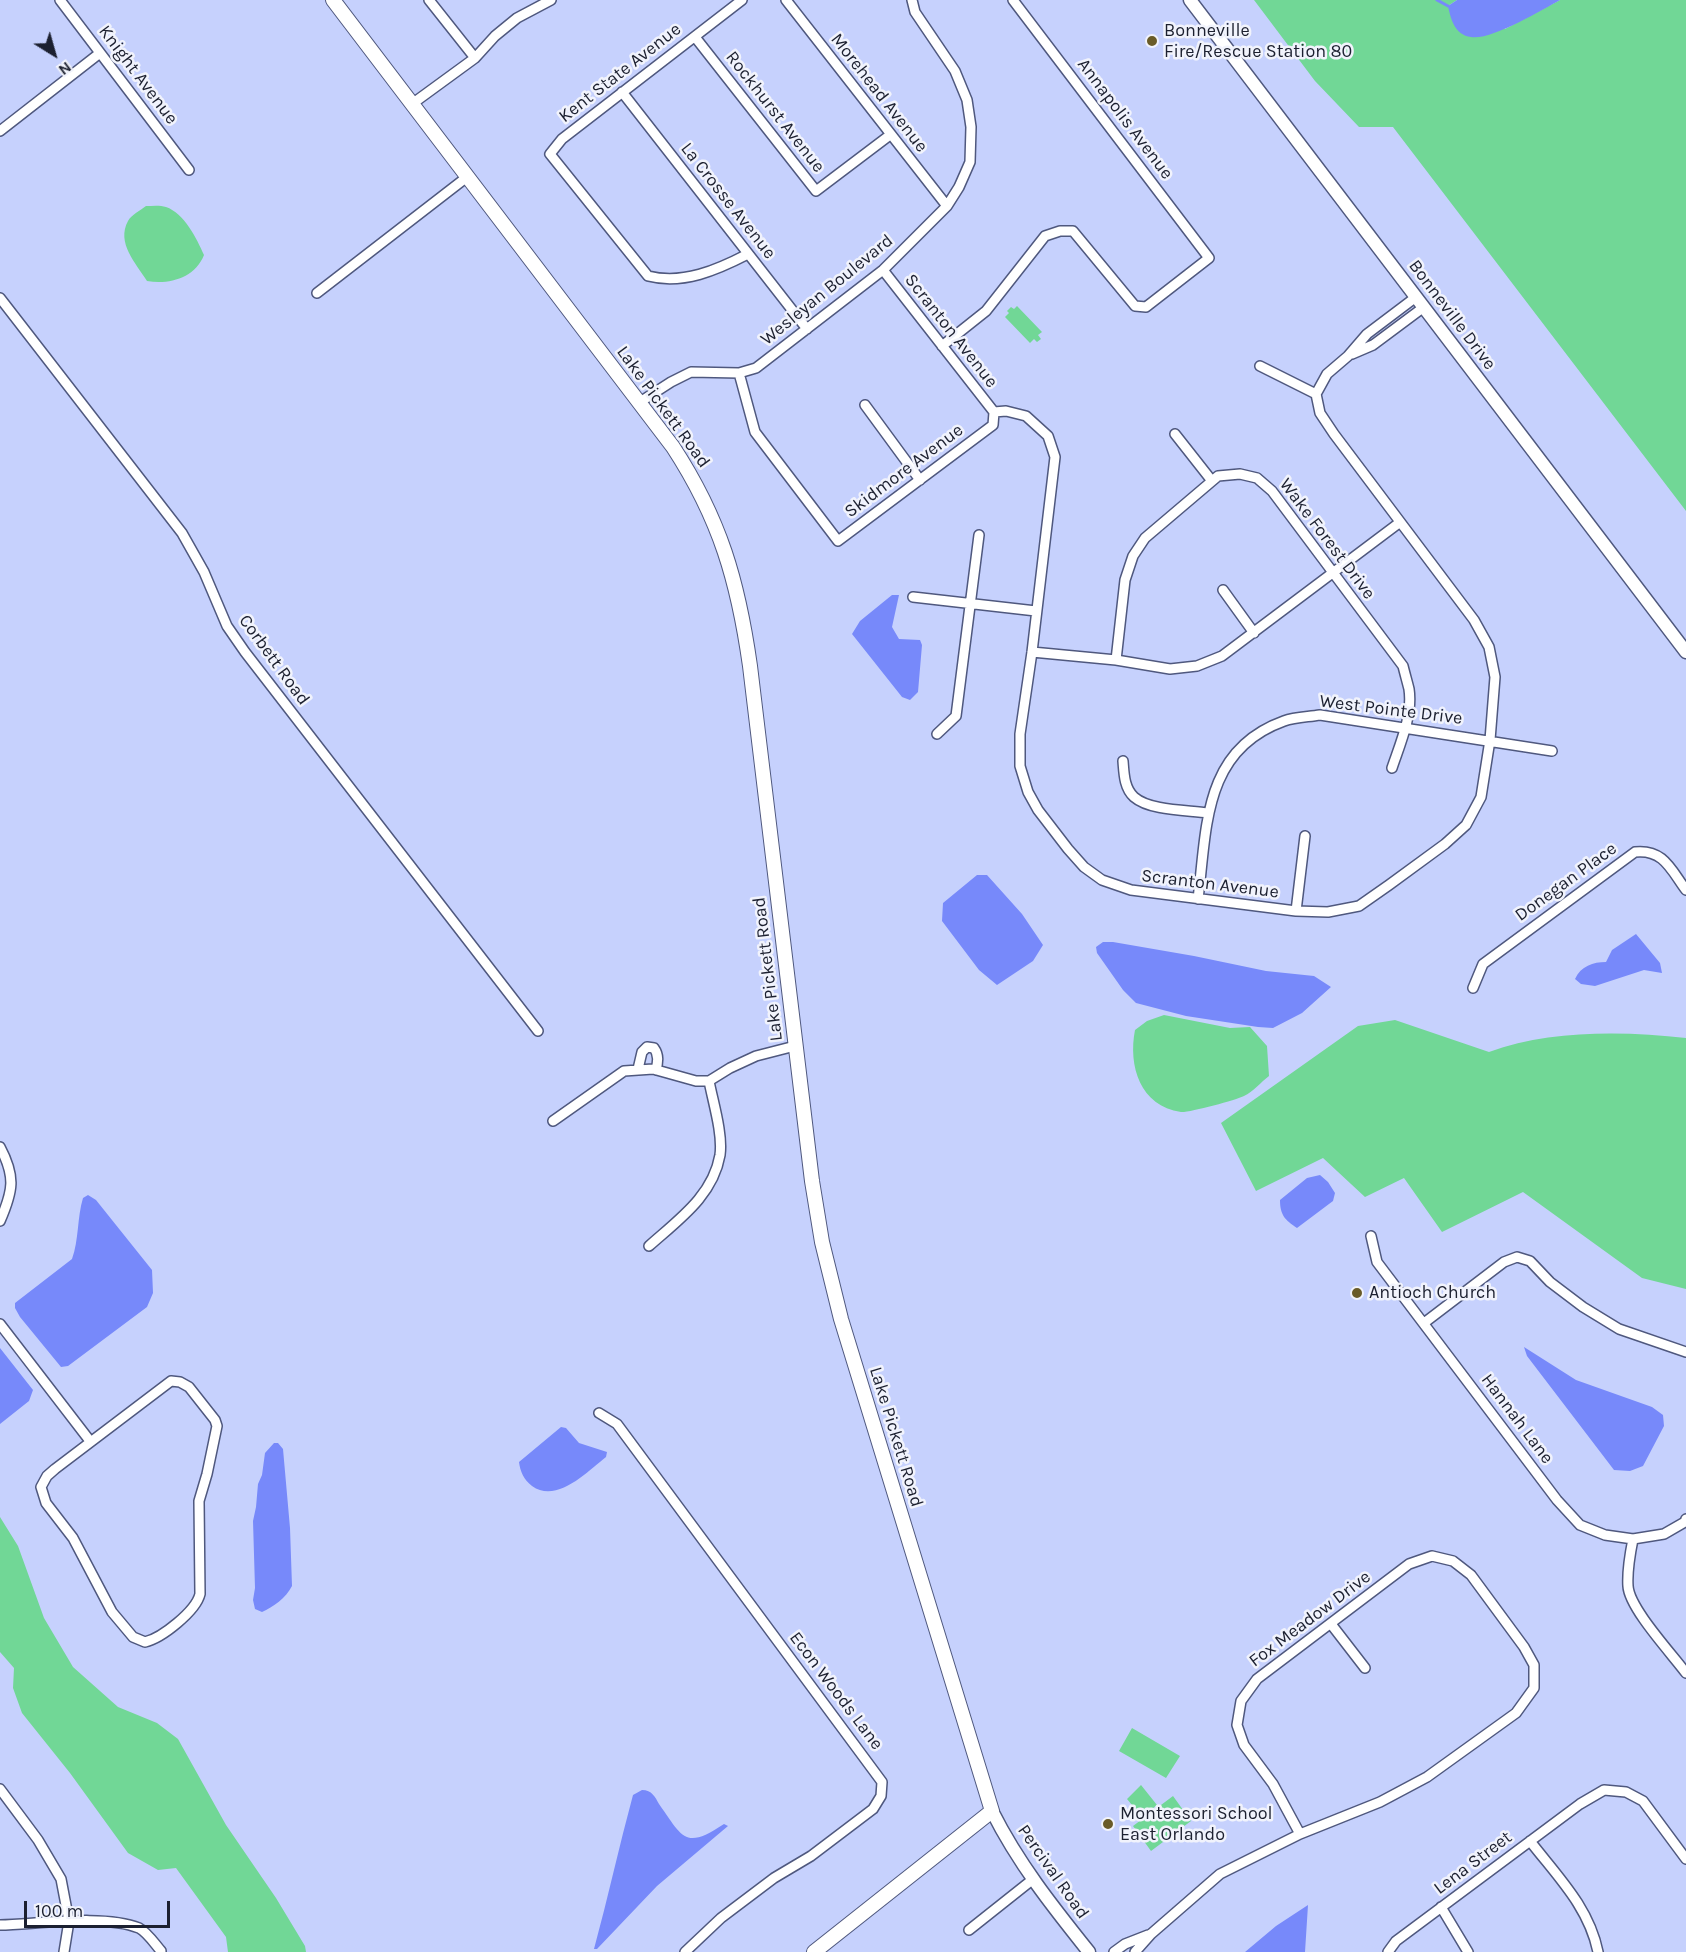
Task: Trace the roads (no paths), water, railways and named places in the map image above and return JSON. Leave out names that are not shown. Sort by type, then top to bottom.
[{"type":"main road","name":"Lake Pickett Road","points":[[333,0],[673,447],[694,480],[716,525],[735,582],[748,657],[816,1208],[833,1287],[849,1346],[992,1811]]},
{"type":"main road","points":[[814,1952],[992,1811]]},
{"type":"street","name":"Knight Avenue","points":[[60,0],[189,170]]},
{"type":"street","points":[[429,0],[475,58]]},
{"type":"street","points":[[412,104],[475,58],[495,36],[517,18],[551,0]]},
{"type":"street","name":"Kent State Avenue","points":[[742,0],[562,139],[550,154],[648,276],[664,280],[686,278],[722,267],[748,254]]},
{"type":"street","name":"Morehead Avenue","points":[[786,0],[947,206]]},
{"type":"street","name":"Wesleyan Boulevard","points":[[640,402],[691,372],[739,373],[756,368],[883,270],[947,206],[959,188],[970,162],[971,127],[967,100],[955,71],[915,12],[912,0]]},
{"type":"street","name":"Annapolis Avenue","points":[[942,346],[986,311],[1045,236],[1060,231],[1073,231],[1135,306],[1146,307],[1209,258],[1013,0]]},
{"type":"street","name":"Bonneville Drive","points":[[1190,0],[1686,652]]},
{"type":"street","name":"Rockhurst Avenue","points":[[695,37],[816,191],[890,135]]},
{"type":"street","points":[[0,131],[100,53]]},
{"type":"street","name":"La Crosse Avenue","points":[[622,92],[807,329]]},
{"type":"street","points":[[317,293],[467,177]]},
{"type":"street","name":"Scranton Avenue","points":[[883,270],[994,412],[1006,411],[1026,416],[1048,436],[1055,457],[1020,734],[1020,766],[1028,792],[1038,810],[1084,867],[1102,880],[1131,890],[1296,911],[1328,912],[1359,906],[1446,843],[1466,825],[1481,797],[1490,740],[1495,677],[1489,647],[1474,620],[1329,427],[1320,412],[1316,394]]},
{"type":"street","name":"Corbett Road","points":[[0,298],[182,533],[204,572],[227,626],[245,652],[538,1031]]},
{"type":"street","points":[[1260,366],[1316,394],[1327,374],[1348,356],[1367,334],[1420,302]]},
{"type":"street","name":"Skidmore Avenue","points":[[739,373],[755,432],[838,541],[993,425],[994,412]]},
{"type":"street","points":[[865,405],[920,480]]},
{"type":"street","points":[[1175,434],[1212,481]]},
{"type":"street","name":"Wake Forest Drive","points":[[1116,660],[1125,580],[1133,556],[1145,538],[1218,476],[1240,474],[1257,478],[1272,491],[1403,666],[1409,691],[1405,728],[1392,768]]},
{"type":"street","points":[[1032,652],[1116,660],[1170,669],[1197,666],[1222,656],[1400,523]]},
{"type":"street","points":[[937,734],[956,716],[979,535]]},
{"type":"street","points":[[1223,590],[1254,633]]},
{"type":"street","points":[[913,597],[1036,611]]},
{"type":"street","name":"West Pointe Drive","points":[[1198,899],[1208,813],[1229,759],[1259,732],[1285,720],[1320,715],[1552,751]]},
{"type":"street","points":[[1123,761],[1125,783],[1134,797],[1156,807],[1208,813]]},
{"type":"street","points":[[1296,911],[1305,836]]},
{"type":"street","name":"Donegan Place","points":[[1473,988],[1483,964],[1635,852],[1645,851],[1659,855],[1686,890]]},
{"type":"street","points":[[553,1121],[618,1074],[638,1069],[656,1070],[696,1081],[709,1081],[756,1056],[795,1046]]},
{"type":"street","points":[[638,1069],[642,1052],[647,1047],[654,1048],[656,1051],[656,1070]]},
{"type":"street","points":[[649,1246],[694,1206],[712,1181],[720,1154],[709,1081]]},
{"type":"street","points":[[0,1147],[11,1175],[10,1197],[0,1221]]},
{"type":"street","name":"Hannah Lane","points":[[1371,1236],[1377,1262],[1557,1500],[1580,1525],[1605,1535],[1633,1539],[1664,1534],[1686,1519]]},
{"type":"street","points":[[1424,1323],[1504,1262],[1517,1257],[1530,1261],[1550,1282],[1619,1329],[1686,1352]]},
{"type":"street","points":[[0,1324],[90,1441]]},
{"type":"street","points":[[175,1381],[189,1387],[216,1426],[207,1474],[199,1501],[200,1594],[198,1602],[191,1611],[149,1641],[133,1637],[116,1618],[73,1538],[46,1503],[42,1492],[41,1487],[47,1476],[90,1441],[165,1383],[175,1381]]},
{"type":"street","name":"Econ Woods Lane","points":[[599,1413],[617,1424],[882,1782],[881,1796],[873,1809],[811,1856],[774,1878],[721,1918],[685,1952]]},
{"type":"street","points":[[1633,1539],[1628,1588],[1634,1605],[1686,1673]]},
{"type":"street","name":"Fox Meadow Drive","points":[[1432,1556],[1453,1561],[1471,1575],[1524,1647],[1534,1665],[1534,1688],[1516,1713],[1427,1778],[1380,1802],[1300,1834],[1273,1784],[1244,1746],[1237,1725],[1240,1701],[1257,1679],[1331,1624],[1409,1564],[1432,1556]]},
{"type":"street","points":[[1331,1624],[1365,1668]]},
{"type":"street","points":[[0,1788],[39,1840],[62,1879],[69,1921],[64,1952]]},
{"type":"street","name":"Lena Street","points":[[1388,1952],[1396,1941],[1441,1907],[1580,1804],[1604,1790],[1626,1792],[1643,1801],[1686,1859]]},
{"type":"street","name":"Percival Road","points":[[992,1811],[1008,1843],[1032,1880],[1089,1952]]},
{"type":"street","points":[[1135,1952],[1151,1934],[1220,1874],[1300,1834]]},
{"type":"street","points":[[1530,1841],[1584,1910],[1595,1935],[1598,1952]]},
{"type":"street","points":[[969,1930],[1032,1880]]},
{"type":"street","points":[[1441,1907],[1468,1952]]},
{"type":"street","points":[[0,1925],[69,1921],[118,1922],[141,1929],[161,1951]]},
{"type":"street","points":[[1114,1952],[1125,1944],[1151,1934]]},
{"type":"water","points":[[1457,0],[1560,0],[1503,30],[1480,37],[1471,37],[1457,30],[1452,21],[1448,6]]},
{"type":"water","points":[[892,595],[899,595],[892,627],[899,639],[920,640],[922,645],[918,692],[910,700],[902,697],[852,634],[860,621]]},
{"type":"water","points":[[977,875],[987,875],[1022,914],[1043,945],[1033,961],[997,985],[979,970],[942,921],[943,903]]},
{"type":"water","points":[[1636,934],[1660,963],[1662,973],[1644,970],[1595,986],[1581,984],[1575,979],[1588,966],[1606,962],[1612,950]]},
{"type":"water","points":[[1103,942],[1194,956],[1266,971],[1314,976],[1331,987],[1302,1013],[1273,1028],[1186,1016],[1136,1003],[1123,990],[1097,953],[1096,947]]},
{"type":"water","points":[[1320,1175],[1335,1193],[1333,1201],[1297,1228],[1284,1217],[1280,1200],[1307,1178]]},
{"type":"water","points":[[88,1195],[96,1200],[152,1270],[153,1293],[147,1307],[68,1366],[61,1367],[20,1317],[15,1303],[72,1259],[83,1198]]},
{"type":"water","points":[[1524,1347],[1576,1380],[1652,1407],[1663,1415],[1664,1426],[1643,1466],[1630,1471],[1614,1470],[1527,1356]]},
{"type":"water","points":[[0,1348],[33,1390],[29,1401],[0,1424]]},
{"type":"water","points":[[561,1427],[566,1428],[579,1443],[607,1452],[606,1457],[572,1484],[552,1491],[542,1490],[527,1481],[521,1472],[519,1462]]},
{"type":"water","points":[[274,1443],[278,1443],[283,1449],[290,1528],[292,1586],[279,1602],[262,1612],[255,1609],[253,1600],[255,1588],[253,1521],[265,1453]]},
{"type":"water","points":[[642,1790],[653,1794],[674,1825],[686,1837],[701,1837],[724,1824],[728,1826],[657,1886],[597,1949],[594,1949],[633,1795]]},
{"type":"water","points":[[1308,1905],[1305,1952],[1245,1952],[1276,1926]]},
{"type":"waterway","points":[[1437,0],[1448,6]]},
{"type":"place","name":"Bonneville Fire/Rescue Station 80","points":[[1152,41]]},
{"type":"place","name":"Antioch Church","points":[[1357,1293]]},
{"type":"place","name":"Montessori School East Orlando","points":[[1108,1824]]}]
